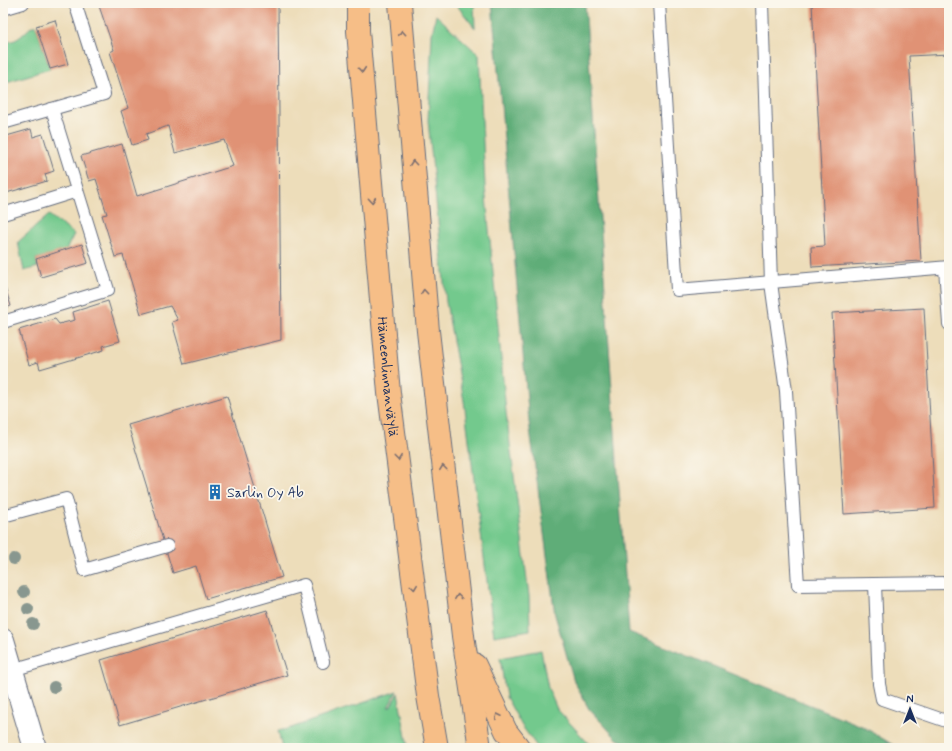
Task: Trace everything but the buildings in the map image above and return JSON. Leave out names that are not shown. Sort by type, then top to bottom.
[{"type":"highway","name":"Hämeenlinnanväylä","points":[[358,3],[359,39],[389,393],[428,696],[437,748]]},
{"type":"highway","points":[[400,3],[428,331],[463,636],[480,748]]},
{"type":"highway","points":[[463,636],[492,704],[506,731],[519,748]]},
{"type":"highway","points":[[423,748],[428,696]]},
{"type":"street","points":[[3,640],[35,748]]},
{"type":"lane","points":[[3,9],[23,3]]},
{"type":"lane","points":[[3,123],[104,94],[75,3]]},
{"type":"lane","points":[[659,3],[677,290],[947,268],[949,324]]},
{"type":"lane","points":[[762,3],[771,282],[786,391],[798,585],[949,583]]},
{"type":"lane","points":[[3,322],[108,290],[52,109]]},
{"type":"lane","points":[[3,214],[77,191]]},
{"type":"lane","points":[[3,516],[66,499],[84,570],[167,546]]},
{"type":"lane","points":[[875,584],[879,684],[882,698],[949,722]]},
{"type":"lane","points":[[12,670],[304,585],[323,662]]},
{"type":"green space","points":[[455,3],[474,3],[475,28]]},
{"type":"green space","points":[[492,3],[585,3],[629,632],[862,726],[898,748],[637,748],[617,739],[589,709],[574,681],[555,615],[529,422]]},
{"type":"green space","points":[[436,15],[479,55],[485,186],[506,412],[529,596],[530,630],[494,636],[464,401],[446,302],[428,120],[432,34]]},
{"type":"green space","points":[[32,26],[36,26],[50,69],[3,83],[3,41],[8,42],[15,40]]},
{"type":"green space","points":[[49,215],[74,234],[66,250],[36,259],[38,267],[24,271],[18,242]]},
{"type":"green space","points":[[541,650],[548,688],[557,709],[589,744],[595,748],[538,748],[522,726],[506,697],[500,658]]},
{"type":"green space","points":[[397,691],[388,707],[390,707],[398,693],[408,748],[282,748],[278,731],[291,728]]},
{"type":"place","name":"Sarlin Oy Ab","points":[[215,492]]}]
